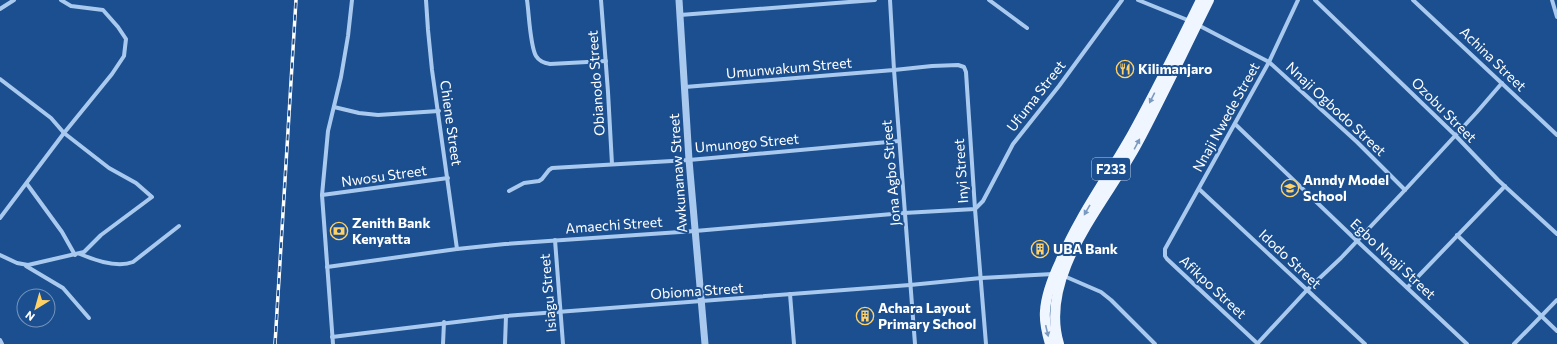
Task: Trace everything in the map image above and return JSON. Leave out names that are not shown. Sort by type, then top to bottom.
[{"type":"main road","name":"F233","points":[[1193,23],[1201,0]]},
{"type":"main road","name":"F233","points":[[1059,344],[1055,324],[1055,314],[1059,275],[1069,240],[1132,134],[1193,23],[1208,0]]},
{"type":"main road","name":"F233","points":[[1050,344],[1045,322],[1046,301],[1059,275]]},
{"type":"street","points":[[0,9],[14,0]]},
{"type":"street","points":[[0,218],[64,133],[113,73],[124,56],[126,39],[103,10],[71,6],[61,0]]},
{"type":"street","points":[[333,344],[322,195],[328,131],[344,63],[352,0]]},
{"type":"street","name":"Chiene Street","points":[[426,0],[428,30],[457,249]]},
{"type":"street","points":[[527,0],[533,48],[538,58],[545,63],[550,64],[606,61]]},
{"type":"street","name":"Obianodo Street","points":[[601,0],[612,164]]},
{"type":"street","name":"Awkunanaw Street","points":[[679,0],[689,160],[702,301],[704,344]]},
{"type":"street","points":[[680,15],[875,0]]},
{"type":"street","name":"Jona Agbo Street","points":[[890,0],[904,213],[915,344]]},
{"type":"street","points":[[989,0],[1027,28]]},
{"type":"street","name":"Ufuma Street","points":[[975,209],[983,201],[1013,144],[1122,0]]},
{"type":"street","name":"Nnaji Ogbodo Street","points":[[1138,0],[1193,23],[1269,62],[1357,142],[1405,190]]},
{"type":"street","name":"Nnaji Nwede Street","points":[[1168,242],[1269,62],[1298,0]]},
{"type":"street","name":"Ozobu Street","points":[[1315,0],[1455,135],[1505,186],[1557,234]]},
{"type":"street","name":"Achina Street","points":[[1413,0],[1557,135]]},
{"type":"street","points":[[1552,0],[1557,17]]},
{"type":"street","name":"Inyi Street","points":[[894,70],[958,65],[964,67],[966,72],[986,344]]},
{"type":"street","name":"Umunwakum Street","points":[[685,87],[894,70]]},
{"type":"street","points":[[0,79],[51,118],[64,133],[108,168],[136,183],[152,197],[101,235],[87,250],[77,254],[24,265]]},
{"type":"street","points":[[1258,344],[1307,290],[1341,258],[1356,240],[1405,190],[1502,83]]},
{"type":"street","points":[[334,107],[359,113],[378,115],[439,111]]},
{"type":"street","name":"Egbo Nnaji Street","points":[[1235,124],[1467,344]]},
{"type":"street","points":[[1552,130],[1557,128]]},
{"type":"street","name":"Umunogo Street","points":[[509,191],[524,183],[539,181],[548,170],[552,168],[689,160],[802,149],[899,142]]},
{"type":"street","name":"Nwosu Street","points":[[322,195],[448,178]]},
{"type":"street","points":[[27,184],[77,254],[88,258],[129,264],[179,226]]},
{"type":"street","points":[[1408,287],[1505,186]]},
{"type":"street","name":"Idodo Street","points":[[1199,189],[1365,344]]},
{"type":"street","name":"Amaechi Street","points":[[327,267],[457,249],[555,240],[904,213],[975,209]]},
{"type":"street","points":[[1457,235],[1557,331]]},
{"type":"street","name":"Isiagu Street","points":[[555,240],[563,344]]},
{"type":"street","name":"Afikpo Street","points":[[1168,242],[1165,249],[1165,256],[1167,259],[1258,344]]},
{"type":"street","points":[[0,255],[24,265],[63,288],[89,318]]},
{"type":"street","points":[[1059,275],[1101,292],[1155,344]]},
{"type":"street","name":"Obioma Street","points":[[332,336],[506,316],[910,286],[981,278],[1059,275]]},
{"type":"street","points":[[790,294],[794,344]]},
{"type":"street","points":[[1514,344],[1557,300]]},
{"type":"street","points":[[505,344],[506,316]]},
{"type":"street","points":[[443,344],[444,322]]},
{"type":"street","points":[[0,340],[2,344]]},
{"type":"railway","points":[[275,344],[296,0]]},
{"type":"place","name":"Kilimanjaro","points":[[1125,69]]},
{"type":"place","name":"Anndy Model School","points":[[1290,188]]},
{"type":"place","name":"Zenith Bank Kenyatta","points":[[339,231]]},
{"type":"place","name":"UBA Bank","points":[[1040,249]]},
{"type":"place","name":"Achara Layout Primary School","points":[[865,316]]}]
